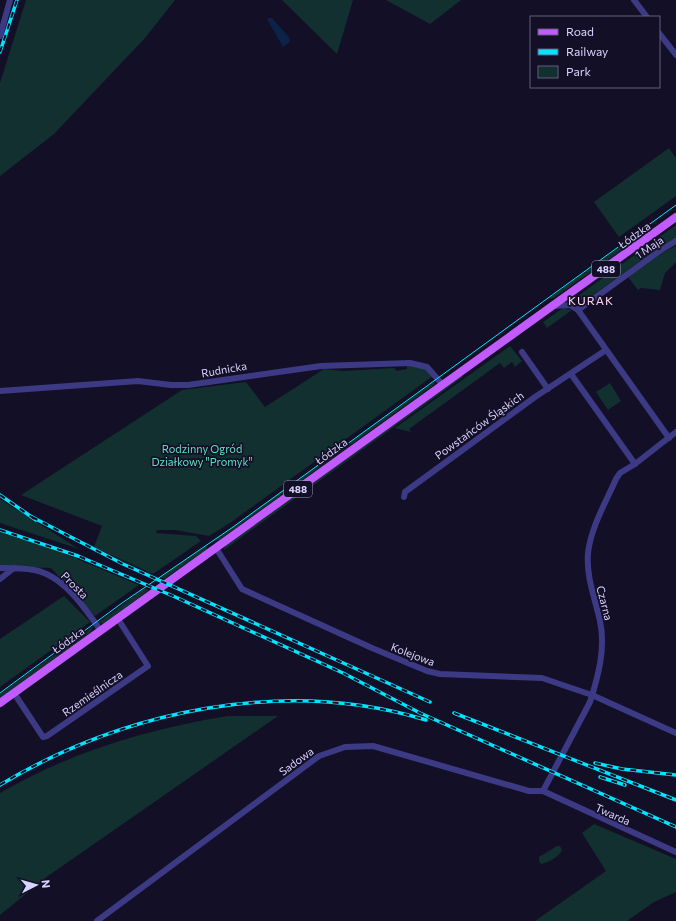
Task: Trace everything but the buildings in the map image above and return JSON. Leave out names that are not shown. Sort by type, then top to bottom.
[{"type":"main road","name":"Łódzka","points":[[0,703],[676,217]]},
{"type":"street","points":[[0,36],[10,0]]},
{"type":"street","points":[[634,0],[646,16]]},
{"type":"street","points":[[660,34],[676,55]]},
{"type":"street","name":"1 Maja","points":[[578,310],[664,248],[676,242]]},
{"type":"street","points":[[552,306],[570,305],[578,310],[669,438],[676,432]]},
{"type":"street","name":"Powstańców Śląskich","points":[[404,497],[405,492],[548,389],[606,350]]},
{"type":"street","points":[[522,352],[548,389]]},
{"type":"street","name":"Rudnicka","points":[[0,391],[138,381],[171,385],[188,385],[321,366],[405,364],[417,364],[427,367],[442,384]]},
{"type":"street","points":[[571,374],[635,464]]},
{"type":"street","name":"Czarna","points":[[543,791],[592,696],[603,640],[590,583],[588,552],[593,533],[620,473],[635,464],[669,438]]},
{"type":"street","name":"Kolejowa","points":[[216,548],[242,589],[351,639],[427,671],[440,674],[542,678],[592,696],[676,733]]},
{"type":"street","name":"Prosta","points":[[0,568],[35,570],[57,579],[87,612],[101,631]]},
{"type":"street","points":[[0,579],[14,568]]},
{"type":"street","name":"Rzemieślnicza","points":[[14,693],[43,737],[47,736],[148,666],[118,619]]},
{"type":"street","name":"Sadowa","points":[[97,921],[319,756],[338,748],[355,745],[381,747],[529,791],[543,791]]},
{"type":"street","name":"Twarda","points":[[543,791],[676,852]]},
{"type":"green space","points":[[26,0],[175,0],[145,38],[54,134],[0,176],[0,83]]},
{"type":"green space","points":[[282,0],[353,0],[337,54]]},
{"type":"green space","points":[[386,0],[461,0],[430,24]]},
{"type":"green space","points":[[669,148],[676,158],[676,196],[619,237],[594,202]]},
{"type":"green space","points":[[676,225],[676,238],[660,247],[590,297],[583,300],[571,301]]},
{"type":"green space","points":[[638,233],[640,237],[554,298],[548,299]]},
{"type":"green space","points":[[676,246],[676,262],[665,273],[660,290],[641,288],[638,290],[628,277],[664,252]]},
{"type":"green space","points":[[563,308],[572,310],[547,328],[543,322]]},
{"type":"green space","points":[[510,346],[522,361],[515,367],[512,362],[504,368],[500,363],[409,429],[411,432],[395,428]]},
{"type":"green space","name":"Rodzinny Ogród Działkowy \"Promyk\"","points":[[416,365],[424,368],[433,376],[230,523],[209,536],[175,530],[157,530],[156,533],[196,536],[201,541],[153,574],[94,547],[102,526],[21,495],[182,390],[246,382],[265,407],[324,369],[344,371],[394,368],[397,371],[407,369],[407,366]]},
{"type":"green space","points":[[462,375],[463,377],[224,550],[225,546]]},
{"type":"green space","points":[[435,381],[434,385],[219,540],[213,541]]},
{"type":"green space","points":[[610,383],[621,401],[608,410],[596,392]]},
{"type":"green space","points":[[0,499],[79,549],[0,523]]},
{"type":"green space","points":[[0,532],[51,548],[139,585],[95,616],[51,568],[0,566]]},
{"type":"green space","points":[[206,546],[207,548],[205,551],[164,579],[160,577]]},
{"type":"green space","points":[[145,588],[149,590],[104,624],[98,623]]},
{"type":"green space","points":[[64,596],[90,622],[0,687],[0,639]]},
{"type":"green space","points":[[93,627],[91,632],[0,698],[0,694]]},
{"type":"green space","points":[[228,716],[278,716],[48,876],[0,915],[0,793],[27,778],[82,754],[110,744],[168,728]]},
{"type":"green space","points":[[594,824],[676,859],[676,892],[654,902],[627,921],[535,921],[606,871],[582,833]]},
{"type":"green space","points":[[557,846],[560,846],[562,850],[559,855],[550,861],[541,864],[539,857]]},
{"type":"water","points":[[268,18],[272,18],[289,37],[290,42],[283,47],[268,21]]},
{"type":"tram line","points":[[0,693],[122,603],[233,527],[676,205]]},
{"type":"railway","points":[[0,52],[17,0]]},
{"type":"railway","points":[[0,495],[36,520]]},
{"type":"railway","points":[[32,517],[123,564],[430,702]]},
{"type":"railway","points":[[0,530],[78,556],[173,596],[343,673],[420,713],[676,827]]},
{"type":"railway","points":[[0,785],[48,759],[99,737],[153,720],[207,708],[262,702],[318,701],[372,707],[426,720]]},
{"type":"railway","points":[[454,713],[676,800]]},
{"type":"railway","points":[[595,763],[622,769],[676,775]]},
{"type":"railway","points":[[600,777],[625,785]]},
{"type":"district","name":"KURAK","points":[[591,300]]}]
